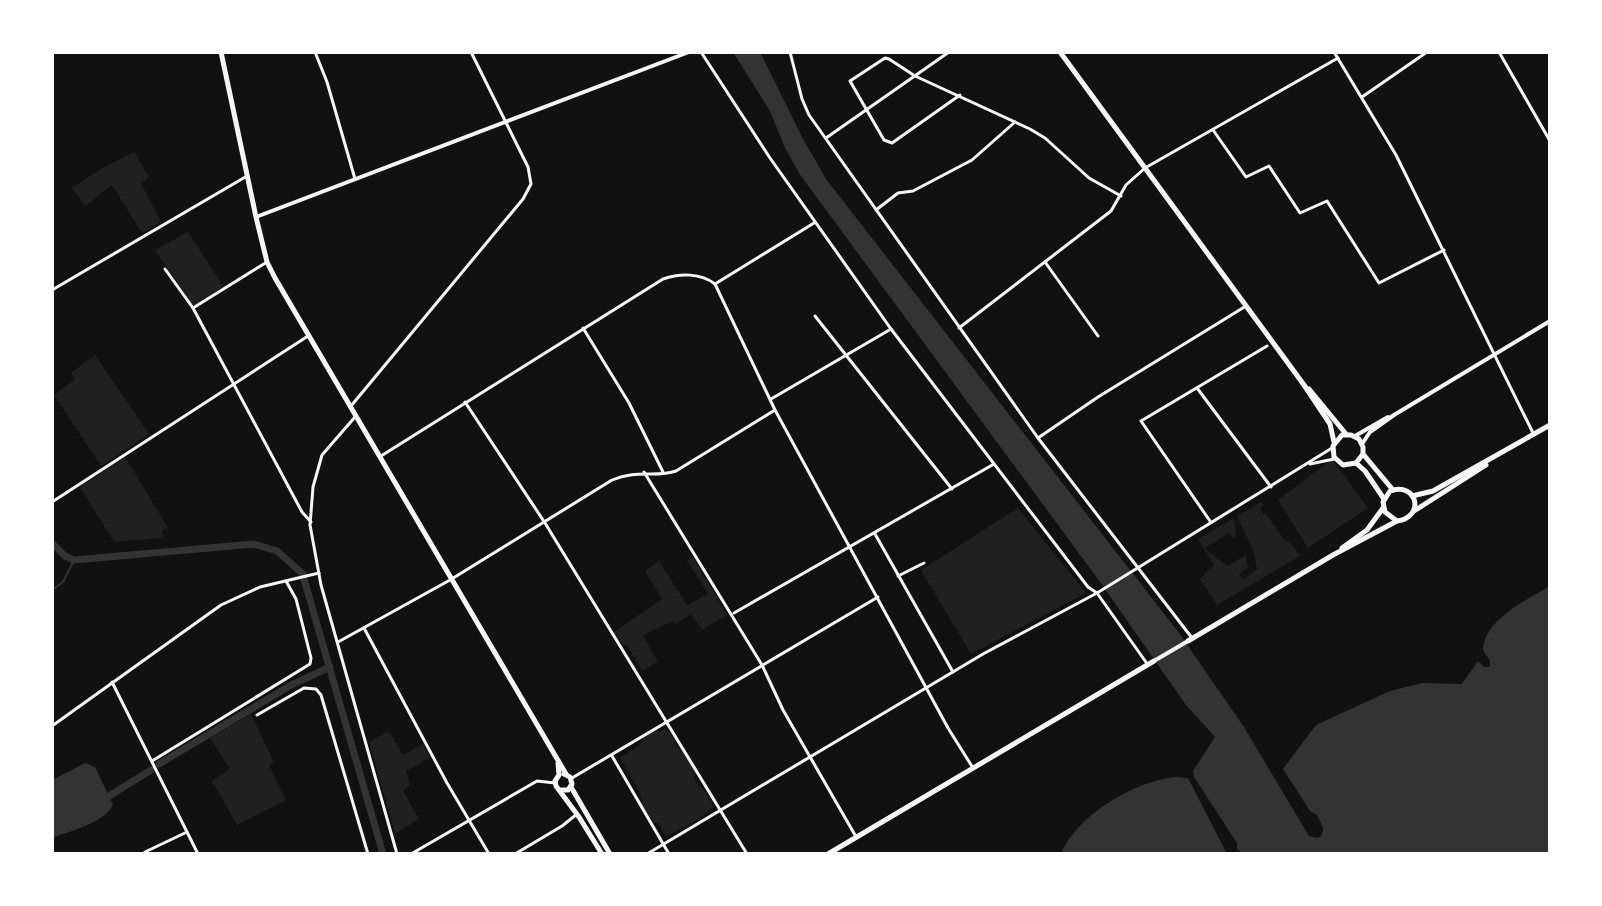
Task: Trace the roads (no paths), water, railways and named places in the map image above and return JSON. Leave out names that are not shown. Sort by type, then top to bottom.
[{"type":"main road","points":[[221,52],[267,262],[610,854]]},
{"type":"main road","points":[[1060,52],[1304,385],[1330,424],[1335,459],[1343,465],[1356,463],[1363,454]]},
{"type":"main road","points":[[1304,385],[1347,434],[1355,436],[1362,444],[1363,454],[1393,490]]},
{"type":"main road","points":[[1412,496],[1433,491],[1550,425]]},
{"type":"main road","points":[[1333,445],[1347,434]]},
{"type":"main road","points":[[1190,640],[1333,555],[1397,521],[1407,519],[1414,511],[1497,457]]},
{"type":"main road","points":[[1356,463],[1384,499]]},
{"type":"main road","points":[[1333,555],[1367,530],[1383,507],[1384,499],[1393,490],[1406,490],[1412,496],[1414,511]]},
{"type":"main road","points":[[1383,507],[1388,517],[1397,521]]},
{"type":"main road","points":[[828,854],[1151,663]]},
{"type":"main road","points":[[566,776],[555,783],[602,854]]},
{"type":"main road","points":[[560,790],[571,787]]},
{"type":"street","points":[[315,52],[327,82],[355,179]]},
{"type":"street","points":[[350,407],[528,192],[531,175],[471,52]]},
{"type":"street","points":[[256,217],[689,52]]},
{"type":"street","points":[[701,52],[891,329],[1088,587],[1097,593],[1151,663],[1190,640],[1038,438],[809,115],[790,52]]},
{"type":"street","points":[[826,138],[949,52]]},
{"type":"street","points":[[1334,52],[1396,155],[1534,435]]},
{"type":"street","points":[[1362,97],[1427,52]]},
{"type":"street","points":[[1499,52],[1550,141]]},
{"type":"street","points":[[960,95],[892,143],[884,140],[850,81],[885,58],[907,68],[915,76],[960,95],[1045,138],[1089,178],[1121,196]]},
{"type":"street","points":[[959,328],[1111,211],[1126,185],[1145,168],[1338,58]]},
{"type":"street","points":[[876,210],[898,193],[913,191],[972,160],[1015,122]]},
{"type":"street","points":[[1213,130],[1246,177],[1269,166],[1300,213],[1327,201],[1379,283],[1444,250]]},
{"type":"street","points":[[52,290],[247,176]]},
{"type":"street","points":[[715,284],[815,222]]},
{"type":"street","points":[[193,308],[267,262]]},
{"type":"street","points":[[1045,262],[1098,336]]},
{"type":"street","points":[[165,269],[193,308],[302,512],[311,522]]},
{"type":"street","points":[[379,457],[668,277],[704,277],[715,284],[775,410],[948,728],[974,769]]},
{"type":"street","points":[[1038,438],[1098,397],[1246,306]]},
{"type":"street","points":[[815,316],[952,489]]},
{"type":"street","points":[[1355,436],[1550,321]]},
{"type":"street","points":[[583,328],[635,414],[663,473]]},
{"type":"street","points":[[771,399],[891,329]]},
{"type":"street","points":[[52,502],[308,336]]},
{"type":"street","points":[[1211,523],[1141,421],[1267,346]]},
{"type":"street","points":[[1197,388],[1271,487]]},
{"type":"street","points":[[465,402],[545,523],[747,854]]},
{"type":"street","points":[[338,642],[450,580],[612,480],[626,474],[676,471],[775,410]]},
{"type":"street","points":[[1362,444],[1370,432],[1394,415]]},
{"type":"street","points":[[355,417],[322,455],[313,487],[311,522],[319,573],[397,854]]},
{"type":"street","points":[[647,854],[812,760],[953,672],[1097,593],[1271,487],[1333,445]]},
{"type":"street","points":[[1303,466],[1335,459]]},
{"type":"street","points":[[732,614],[994,464]]},
{"type":"street","points":[[644,472],[762,665],[783,710],[856,838]]},
{"type":"street","points":[[875,534],[953,672]]},
{"type":"street","points":[[898,576],[924,563]]},
{"type":"street","points":[[52,726],[239,594],[319,573]]},
{"type":"street","points":[[152,761],[310,664],[296,599],[286,581]]},
{"type":"street","points":[[566,776],[612,756],[878,597]]},
{"type":"street","points":[[364,628],[489,854]]},
{"type":"street","points":[[112,682],[198,854]]},
{"type":"street","points":[[257,715],[304,688],[316,689],[321,695],[368,854]]},
{"type":"street","points":[[612,756],[669,854]]},
{"type":"street","points":[[411,854],[537,781],[555,783]]},
{"type":"street","points":[[515,854],[577,814]]},
{"type":"street","points":[[146,854],[187,832]]},
{"type":"waterway","points":[[52,543],[74,560],[254,544],[277,551],[303,574]]},
{"type":"waterway","points":[[52,590],[63,582],[74,560]]},
{"type":"waterway","points":[[304,579],[383,854]]},
{"type":"waterway","points":[[159,764],[293,684],[330,667]]},
{"type":"waterway","points":[[109,796],[151,770]]}]
